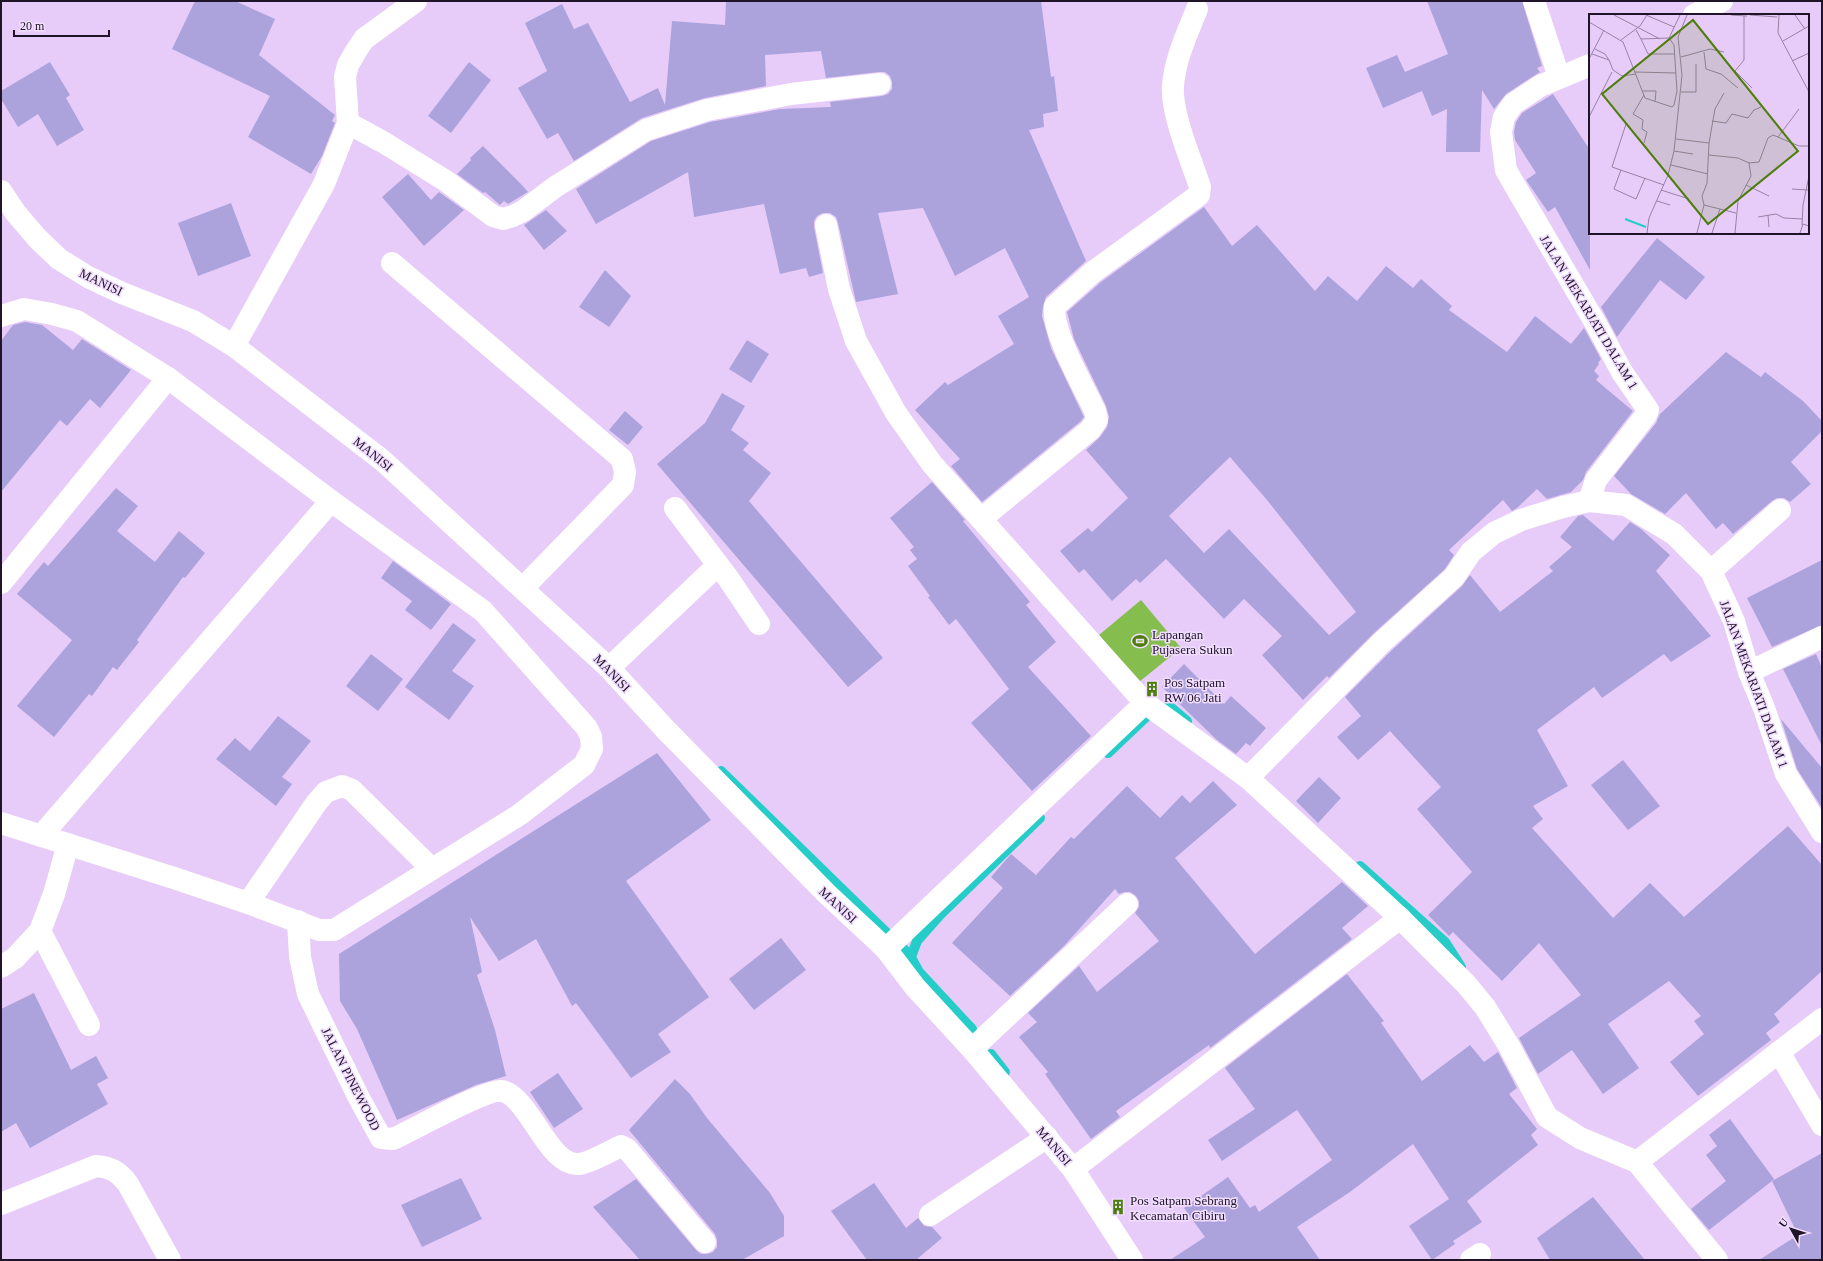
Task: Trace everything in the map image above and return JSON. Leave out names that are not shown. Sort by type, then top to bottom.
[{"type":"street","points":[[234,346],[324,184],[348,123],[345,77],[348,65],[364,39],[416,1]]},
{"type":"street","points":[[1534,1],[1559,77]]},
{"type":"street","points":[[1696,14],[1722,1]]},
{"type":"street","points":[[981,519],[1090,430],[1097,420],[1095,411],[1065,346],[1055,320],[1055,306],[1093,272],[1199,195],[1200,187],[1175,108],[1173,88],[1180,50],[1197,9]]},
{"type":"street","name":"JALAN MEKARJATI DALAM 1","points":[[1589,65],[1540,86],[1513,104],[1504,117],[1501,132],[1506,170],[1596,324],[1622,372],[1648,410],[1646,415],[1596,480],[1588,501],[1626,505],[1674,534],[1711,571],[1734,621],[1749,672],[1764,708],[1786,774],[1822,832]]},
{"type":"street","points":[[348,123],[446,181],[493,216],[503,219],[523,211],[555,187],[646,130],[707,110],[791,94],[880,84]]},
{"type":"street","name":"MANISI","points":[[1,191],[15,212],[37,238],[59,259],[71,267],[122,293],[193,321],[234,346],[382,460],[609,668],[666,730],[793,860],[886,949],[915,987],[972,1049],[1074,1169],[1132,1260]]},
{"type":"street","points":[[826,225],[839,289],[856,341],[896,412],[928,457],[981,519],[1145,703],[1248,778],[1400,918],[1466,984],[1485,1007],[1509,1046],[1547,1117],[1580,1138],[1637,1162],[1717,1260]]},
{"type":"street","points":[[392,264],[622,459],[625,472],[622,485],[523,588]]},
{"type":"street","points":[[1,316],[24,309],[52,314],[77,321],[168,378],[331,501],[483,611],[587,728],[591,737],[592,748],[584,765],[519,815],[334,930],[319,930],[248,903],[1,823]]},
{"type":"street","points":[[1,584],[168,378]]},
{"type":"street","points":[[41,836],[331,501]]},
{"type":"street","points":[[1248,778],[1382,642],[1454,577],[1471,552],[1494,533],[1521,520],[1588,501]]},
{"type":"street","points":[[675,508],[718,565],[759,624]]},
{"type":"street","points":[[1711,571],[1780,510]]},
{"type":"street","points":[[609,668],[718,565]]},
{"type":"street","points":[[1749,672],[1822,637]]},
{"type":"street","points":[[886,949],[1145,703]]},
{"type":"street","points":[[248,903],[317,802],[326,792],[342,786],[352,790],[432,869]]},
{"type":"street","points":[[1,967],[15,958],[40,931],[54,894],[68,844]]},
{"type":"street","points":[[972,1049],[1127,904]]},
{"type":"street","points":[[1074,1169],[1400,918]]},
{"type":"street","name":"JALAN PINEWOOD","points":[[298,921],[300,957],[308,994],[359,1098],[381,1138],[393,1139],[484,1095],[501,1091],[514,1097],[560,1158],[572,1164],[581,1164],[621,1146],[627,1149],[705,1242]]},
{"type":"street","points":[[40,931],[89,1025]]},
{"type":"street","points":[[1637,1162],[1822,1019]]},
{"type":"street","points":[[1778,1052],[1822,1124]]},
{"type":"street","points":[[930,1215],[1047,1137]]},
{"type":"street","points":[[1,1204],[96,1166],[108,1167],[120,1173],[128,1184],[170,1260]]},
{"type":"green space","name":"Lapangan Pujasera Sukun","points":[[1141,600],[1181,648],[1139,682],[1099,635]]},
{"type":"building","points":[[195,1],[235,1],[275,19],[259,55],[335,115],[332,121],[335,123],[322,156],[311,174],[248,137],[270,96],[172,49]]},
{"type":"building","points":[[1041,1],[1051,77],[1054,76],[1058,111],[1043,114],[1044,127],[1029,130],[1086,261],[1046,297],[1042,316],[1051,348],[1084,417],[982,502],[951,466],[960,459],[915,410],[945,382],[948,385],[1014,344],[998,316],[1029,297],[1005,248],[955,276],[923,208],[878,213],[898,294],[856,302],[838,223],[836,217],[830,213],[823,213],[817,216],[814,221],[823,273],[809,277],[806,268],[780,274],[764,204],[694,217],[688,172],[596,224],[576,189],[651,141],[710,122],[780,109],[831,107],[830,102],[882,96],[888,94],[892,89],[890,76],[885,72],[879,72],[826,78],[821,51],[765,55],[766,86],[705,98],[642,118],[574,161],[558,133],[547,139],[518,88],[547,71],[525,23],[562,4],[574,29],[588,23],[630,102],[658,88],[665,105],[672,21],[725,25],[726,2]]},
{"type":"building","points":[[1427,1],[1522,1],[1542,66],[1537,68],[1540,72],[1506,94],[1494,109],[1482,90],[1480,152],[1446,152],[1447,109],[1432,116],[1422,91],[1383,108],[1366,68],[1397,55],[1405,72],[1448,54]]},
{"type":"building","points":[[50,62],[70,95],[66,98],[84,130],[57,146],[38,114],[18,127],[1,99],[1,91]]},
{"type":"building","points":[[469,62],[491,80],[451,133],[428,116]]},
{"type":"building","points":[[1553,94],[1589,148],[1590,270],[1555,207],[1548,212],[1526,180],[1536,173],[1515,140],[1514,132],[1516,122],[1522,113]]},
{"type":"building","points":[[483,146],[528,192],[508,204],[504,201],[500,205],[485,192],[483,193],[457,174],[471,160],[470,158]]},
{"type":"building","points":[[408,174],[431,200],[439,192],[464,210],[424,246],[382,197]]},
{"type":"building","points":[[231,203],[251,256],[198,276],[178,223]]},
{"type":"building","points":[[1204,207],[1232,246],[1257,225],[1315,291],[1328,276],[1357,301],[1386,266],[1413,288],[1421,279],[1452,306],[1449,310],[1507,352],[1535,316],[1571,344],[1584,328],[1601,359],[1594,371],[1599,376],[1596,380],[1633,411],[1586,472],[1583,480],[1571,492],[1547,499],[1537,489],[1512,511],[1503,500],[1449,550],[1454,555],[1445,569],[1374,633],[1329,678],[1327,676],[1303,700],[1262,655],[1282,636],[1244,599],[1224,619],[1166,559],[1140,583],[1136,579],[1112,601],[1084,569],[1079,573],[1060,551],[1088,528],[1092,532],[1128,498],[1086,450],[1100,437],[1107,427],[1109,417],[1106,406],[1074,339],[1067,312],[1101,282]],"holes":[[[1230,457],[1267,500],[1356,612],[1329,635],[1229,529],[1204,553],[1169,516]]]},
{"type":"building","points":[[546,210],[567,231],[544,250],[524,225]]},
{"type":"building","points":[[1657,238],[1705,277],[1686,300],[1660,280],[1617,337],[1601,307]]},
{"type":"building","points":[[605,270],[631,296],[609,327],[579,307]]},
{"type":"building","points":[[25,322],[42,325],[73,350],[82,339],[131,370],[100,408],[90,399],[67,426],[60,420],[1,492],[1,341],[13,325]]},
{"type":"building","points":[[747,340],[769,354],[751,383],[729,369]]},
{"type":"building","points":[[1726,352],[1761,377],[1765,372],[1803,401],[1822,421],[1822,431],[1791,462],[1811,484],[1790,502],[1784,498],[1777,498],[1772,501],[1733,534],[1723,523],[1716,529],[1686,493],[1665,514],[1631,494],[1614,476],[1656,423],[1660,414]]},
{"type":"building","points":[[722,393],[745,406],[731,430],[749,443],[743,450],[771,473],[749,501],[883,658],[848,687],[657,464],[705,423]]},
{"type":"building","points":[[625,411],[643,427],[628,445],[609,430]]},
{"type":"building","points":[[932,482],[965,520],[963,521],[1030,602],[1026,605],[1056,642],[1028,667],[1091,736],[1032,791],[971,723],[1009,689],[956,619],[949,625],[928,597],[930,596],[908,566],[917,559],[910,550],[914,547],[890,518]]},
{"type":"building","points":[[116,488],[138,506],[117,531],[155,562],[179,531],[205,553],[185,578],[183,577],[137,640],[139,642],[117,670],[113,667],[92,696],[89,694],[54,737],[17,706],[72,640],[17,594],[44,562],[48,566]]},
{"type":"building","points":[[1583,515],[1613,541],[1630,522],[1641,529],[1670,555],[1656,571],[1711,636],[1671,662],[1664,654],[1602,698],[1594,687],[1537,730],[1568,786],[1533,806],[1543,819],[1532,828],[1613,918],[1650,883],[1684,917],[1788,826],[1822,865],[1822,971],[1774,1014],[1780,1022],[1766,1033],[1771,1040],[1698,1096],[1670,1062],[1704,1034],[1694,1021],[1701,1016],[1669,981],[1608,1024],[1639,1068],[1603,1094],[1572,1050],[1538,1074],[1519,1038],[1581,995],[1539,943],[1502,981],[1453,932],[1449,936],[1428,915],[1472,872],[1417,809],[1441,787],[1390,731],[1358,760],[1337,737],[1361,716],[1345,697],[1391,651],[1462,586],[1470,575],[1500,612],[1553,571],[1549,567],[1572,547],[1560,537],[1578,516]]},
{"type":"building","points":[[1822,560],[1822,625],[1772,647],[1747,598]]},
{"type":"building","points":[[393,561],[451,604],[431,630],[405,610],[412,601],[381,578]]},
{"type":"building","points":[[453,623],[476,640],[452,671],[474,686],[449,720],[405,687]]},
{"type":"building","points":[[371,654],[403,679],[378,711],[346,686]]},
{"type":"building","points":[[1816,654],[1822,668],[1822,746],[1783,669]]},
{"type":"building","points":[[1184,664],[1224,704],[1231,696],[1266,728],[1250,746],[1246,743],[1236,754],[1217,740],[1162,687]]},
{"type":"building","points":[[278,716],[311,741],[282,777],[292,784],[276,806],[216,759],[235,738],[250,751]]},
{"type":"building","points":[[1781,719],[1822,768],[1822,808],[1797,769]]},
{"type":"building","points":[[657,753],[711,820],[626,881],[709,997],[658,1034],[671,1052],[631,1078],[576,1003],[572,1006],[536,939],[499,961],[470,917],[482,972],[477,975],[495,1030],[506,1076],[476,1085],[397,1120],[357,1029],[340,1001],[339,954]]},
{"type":"building","points":[[1623,760],[1660,806],[1628,830],[1591,785]]},
{"type":"building","points":[[1319,777],[1341,798],[1318,823],[1296,801]]},
{"type":"building","points":[[1213,781],[1237,805],[1175,858],[1255,954],[1342,882],[1368,906],[1342,928],[1352,939],[1210,1048],[1209,1045],[1116,1111],[1120,1117],[1091,1139],[1045,1074],[1048,1072],[1019,1037],[1037,1022],[1028,1013],[1079,966],[1097,992],[1159,941],[1135,913],[1139,907],[1139,901],[1136,896],[1130,892],[1119,894],[1115,889],[1064,946],[1010,996],[952,943],[1003,888],[991,877],[1011,854],[1036,875],[1071,837],[1074,839],[1127,786],[1160,818],[1182,795],[1190,803]]},
{"type":"building","points":[[781,938],[806,970],[754,1010],[729,979]]},
{"type":"building","points":[[1347,974],[1384,1021],[1381,1023],[1422,1081],[1470,1045],[1484,1062],[1498,1052],[1517,1088],[1509,1094],[1537,1129],[1531,1135],[1538,1145],[1467,1201],[1482,1222],[1453,1241],[1455,1244],[1432,1260],[1409,1226],[1449,1199],[1413,1144],[1350,1192],[1297,1227],[1320,1260],[1170,1260],[1205,1237],[1184,1208],[1228,1177],[1250,1208],[1255,1205],[1259,1212],[1332,1160],[1297,1110],[1222,1161],[1208,1140],[1255,1109],[1225,1068]]},
{"type":"building","points":[[34,993],[71,1070],[96,1056],[108,1078],[97,1084],[108,1104],[30,1148],[16,1123],[1,1132],[1,1009]]},
{"type":"building","points":[[558,1073],[583,1109],[554,1128],[530,1092]]},
{"type":"building","points":[[675,1079],[690,1094],[707,1118],[770,1193],[784,1216],[784,1236],[742,1260],[640,1260],[593,1207],[636,1179],[696,1250],[701,1254],[707,1254],[713,1252],[717,1247],[715,1234],[629,1130]]},
{"type":"building","points":[[1730,1119],[1774,1179],[1709,1230],[1691,1209],[1726,1181],[1706,1155],[1717,1146],[1709,1135]]},
{"type":"building","points":[[1822,1153],[1822,1260],[1759,1260],[1798,1235],[1772,1181]]},
{"type":"building","points":[[461,1178],[482,1219],[422,1247],[401,1205]]},
{"type":"building","points":[[874,1183],[906,1228],[918,1218],[924,1226],[932,1227],[942,1238],[916,1260],[867,1260],[831,1211]]},
{"type":"building","points":[[1593,1197],[1645,1260],[1550,1260],[1537,1238]]},
{"type":"waterway","points":[[1168,705],[1187,721]]},
{"type":"waterway","points":[[1108,753],[1148,715]]},
{"type":"waterway","points":[[721,771],[886,932]]},
{"type":"waterway","points":[[972,1029],[919,972],[911,957],[917,941],[940,915],[1040,818]]},
{"type":"waterway","points":[[1360,866],[1445,942],[1461,967]]},
{"type":"waterway","points":[[902,947],[911,957]]},
{"type":"waterway","points":[[991,1054],[1005,1072]]},
{"type":"place","name":"Lapangan Pujasera Sukun","points":[[1140,641]]},
{"type":"place","name":"Pos Satpam RW 06 Jati","points":[[1152,689]]},
{"type":"place","name":"Pos Satpam Sebrang Kecamatan Cibiru","points":[[1118,1207]]}]
